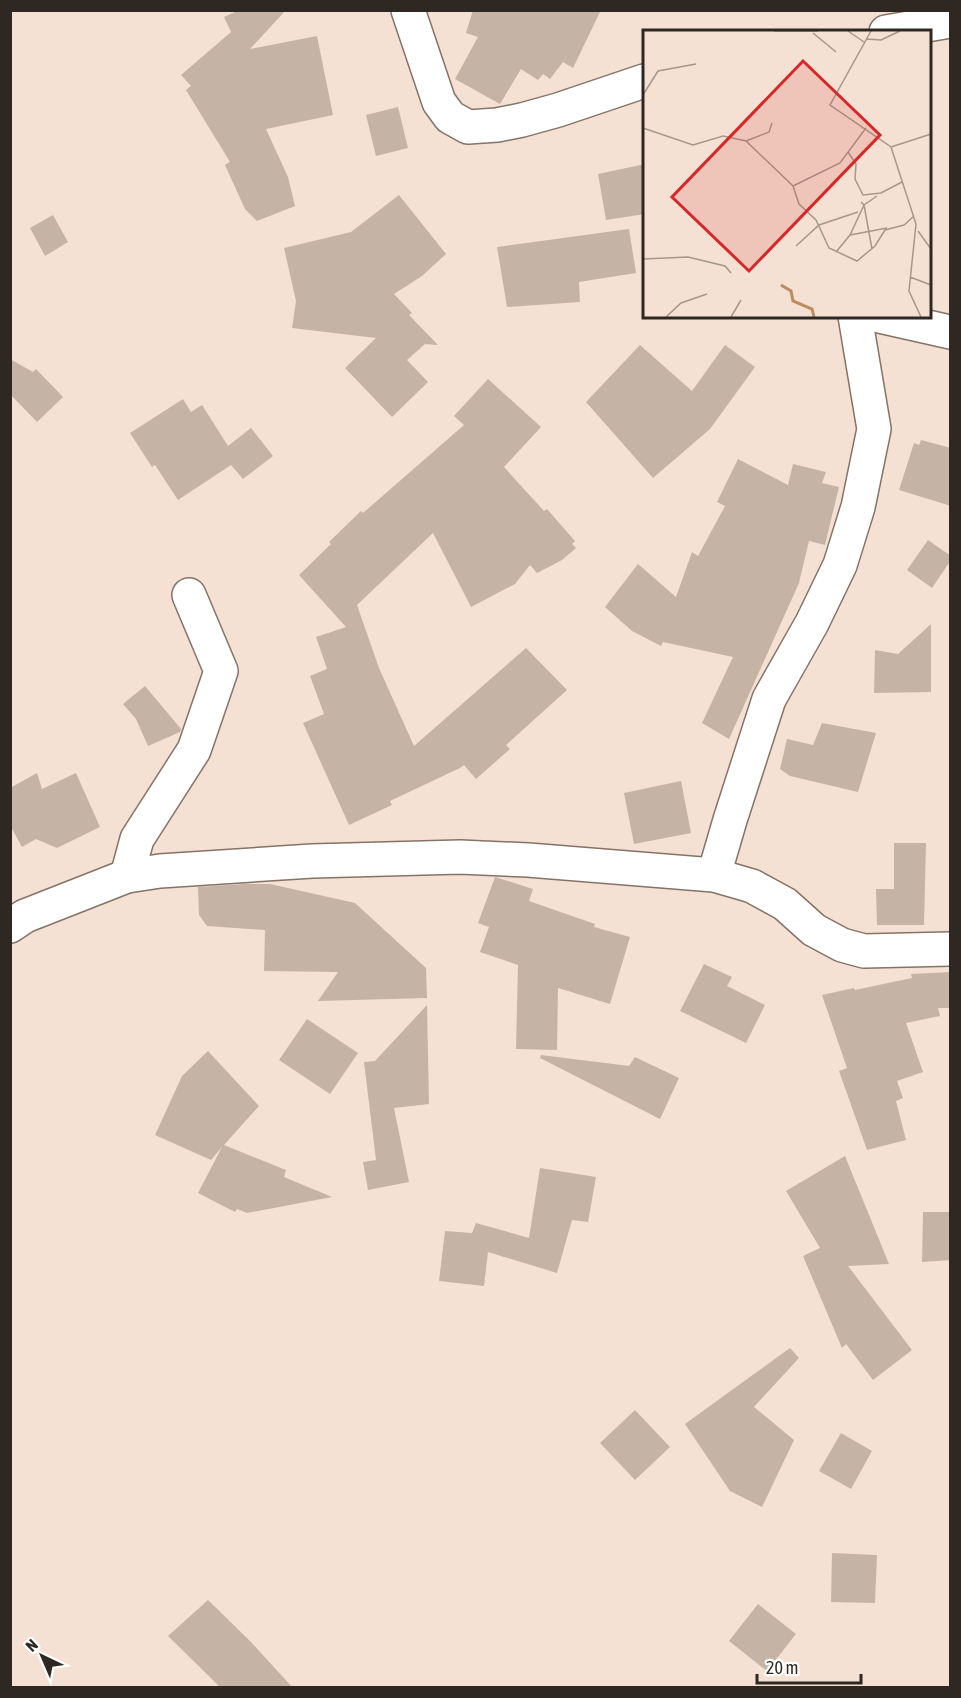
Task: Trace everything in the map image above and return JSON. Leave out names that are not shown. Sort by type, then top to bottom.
[{"type":"street","points":[[408,10],[439,102],[450,117],[468,127],[522,120],[643,82]]},
{"type":"street","points":[[898,30],[951,21]]},
{"type":"street","points":[[714,875],[769,699],[812,623],[840,565],[858,507],[874,429],[855,318]]},
{"type":"street","points":[[888,318],[951,332]]},
{"type":"street","points":[[127,876],[137,839],[194,750],[221,671],[189,595]]},
{"type":"street","points":[[10,926],[25,916],[127,876],[160,871],[263,864],[460,857],[528,860],[714,875],[752,886],[785,904],[814,930],[842,945],[864,951],[951,949]]},
{"type":"building","points":[[239,10],[286,10],[250,49],[317,36],[333,115],[266,129],[288,177],[295,206],[257,221],[245,209],[225,165],[230,162],[186,90],[191,86],[181,75],[231,32],[224,17]]},
{"type":"building","points":[[473,10],[601,10],[573,68],[563,62],[550,79],[543,74],[538,80],[521,69],[500,104],[455,79],[478,37],[466,33]]},
{"type":"building","points":[[398,107],[408,148],[376,156],[366,115]]},
{"type":"building","points":[[643,164],[643,214],[606,220],[598,174]]},
{"type":"building","points":[[399,195],[446,254],[422,276],[394,294],[412,313],[409,315],[438,345],[425,344],[407,360],[428,382],[392,417],[345,368],[376,338],[292,328],[296,301],[284,248],[351,232]]},
{"type":"building","points":[[53,215],[68,242],[45,256],[30,228]]},
{"type":"building","points":[[629,229],[636,273],[579,282],[580,302],[507,307],[497,247]]},
{"type":"building","points":[[640,345],[692,391],[725,345],[755,367],[710,429],[653,478],[586,402]]},
{"type":"building","points":[[10,359],[33,372],[36,369],[63,397],[37,422],[10,394]]},
{"type":"building","points":[[488,379],[541,427],[504,467],[544,511],[547,509],[575,541],[572,544],[576,548],[562,560],[537,573],[530,565],[515,584],[471,607],[433,533],[357,605],[379,668],[414,746],[526,648],[567,690],[506,745],[510,749],[476,779],[464,765],[390,801],[392,805],[349,825],[303,723],[324,714],[310,676],[327,669],[316,637],[346,627],[299,575],[361,511],[363,513],[464,425],[454,416]]},
{"type":"building","points":[[183,399],[191,412],[202,405],[228,446],[251,428],[273,456],[243,479],[231,465],[178,500],[155,465],[152,467],[130,433]]},
{"type":"building","points":[[921,440],[951,448],[951,506],[899,490],[914,443],[919,445]]},
{"type":"building","points":[[738,459],[788,485],[793,464],[826,472],[822,483],[839,487],[825,545],[809,541],[799,583],[729,739],[702,723],[733,657],[663,642],[661,646],[632,631],[605,607],[638,564],[676,597],[692,552],[698,556],[725,506],[717,502]]},
{"type":"building","points":[[928,540],[951,556],[951,560],[932,588],[907,570]]},
{"type":"building","points":[[931,624],[931,692],[874,693],[875,650],[898,654]]},
{"type":"building","points":[[145,686],[181,729],[180,732],[148,746],[136,719],[123,704]]},
{"type":"building","points":[[822,723],[876,733],[858,792],[790,776],[780,769],[787,739],[813,745]]},
{"type":"building","points":[[37,773],[42,789],[76,773],[100,827],[57,848],[36,839],[22,847],[10,825],[10,788]]},
{"type":"building","points":[[681,781],[691,833],[634,844],[624,793]]},
{"type":"building","points":[[894,843],[926,843],[924,925],[877,925],[876,889],[894,889]]},
{"type":"building","points":[[495,877],[533,889],[529,901],[595,924],[594,927],[630,937],[610,1004],[558,988],[557,1050],[516,1049],[518,965],[480,952],[489,927],[478,923]]},
{"type":"building","points":[[270,884],[355,903],[426,968],[427,998],[318,1001],[338,972],[264,971],[265,930],[207,926],[199,915],[198,887]]},
{"type":"building","points":[[704,964],[732,977],[727,986],[765,1005],[746,1043],[680,1011]]},
{"type":"building","points":[[951,972],[951,1008],[938,1008],[940,1016],[906,1023],[923,1072],[897,1081],[903,1098],[896,1101],[906,1140],[867,1150],[839,1071],[847,1068],[822,995],[912,978],[911,974]]},
{"type":"building","points":[[427,1005],[429,1104],[394,1108],[409,1182],[368,1190],[363,1162],[376,1160],[364,1062],[375,1061]]},
{"type":"building","points":[[307,1019],[358,1053],[330,1094],[279,1060]]},
{"type":"building","points":[[208,1051],[259,1106],[224,1145],[286,1170],[284,1177],[332,1197],[247,1213],[237,1209],[235,1212],[198,1193],[222,1147],[211,1160],[155,1135],[182,1076]]},
{"type":"building","points":[[541,1055],[629,1066],[635,1057],[679,1078],[660,1119],[540,1058]]},
{"type":"building","points":[[845,1156],[889,1264],[848,1266],[912,1350],[873,1380],[846,1344],[842,1348],[803,1256],[820,1248],[786,1191]]},
{"type":"building","points":[[540,1168],[596,1177],[588,1222],[572,1220],[557,1273],[488,1252],[484,1286],[439,1281],[445,1231],[472,1233],[476,1223],[529,1238]]},
{"type":"building","points":[[923,1212],[951,1212],[951,1260],[922,1262]]},
{"type":"building","points":[[790,1348],[799,1358],[754,1407],[794,1440],[762,1507],[730,1491],[685,1424]]},
{"type":"building","points":[[635,1410],[670,1447],[635,1480],[600,1443]]},
{"type":"building","points":[[841,1433],[872,1451],[851,1489],[819,1471]]},
{"type":"building","points":[[832,1553],[877,1555],[875,1603],[831,1602]]},
{"type":"building","points":[[208,1600],[293,1688],[221,1688],[168,1636]]},
{"type":"building","points":[[758,1604],[796,1634],[767,1671],[729,1641]]}]
